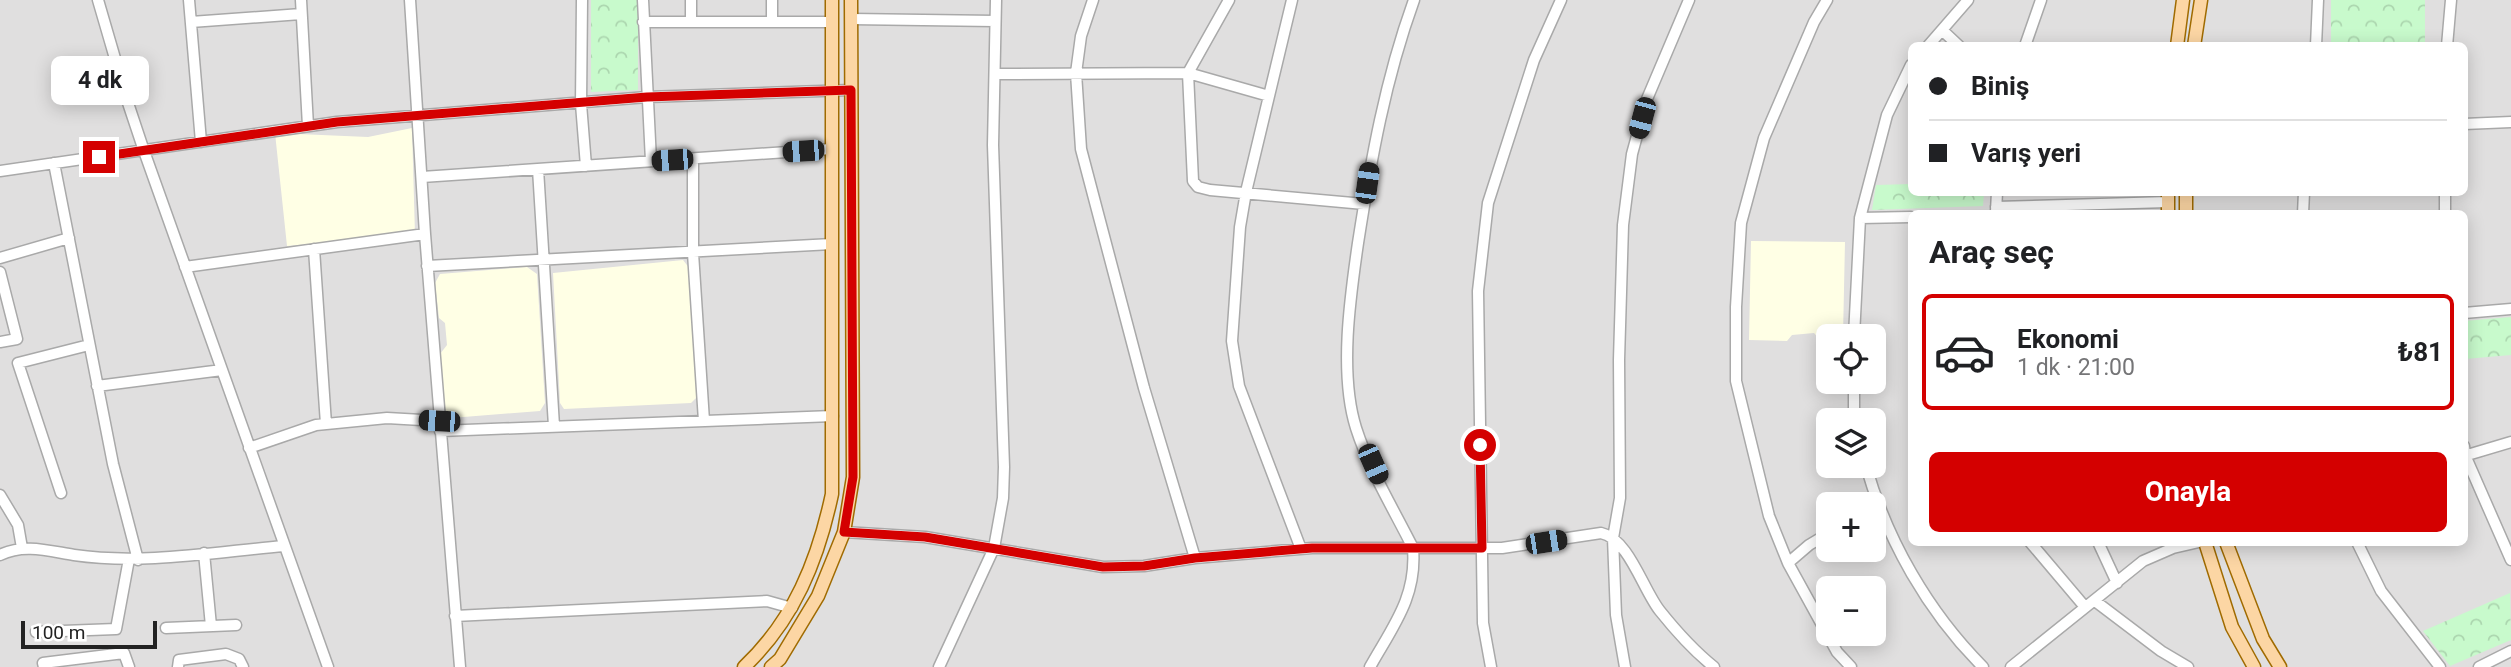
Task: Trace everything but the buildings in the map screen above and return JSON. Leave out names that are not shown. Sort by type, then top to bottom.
[{"type":"main road","points":[[744,667],[756,656],[792,608],[813,565],[832,494],[832,0]]},
{"type":"main road","points":[[771,667],[780,659],[818,596],[844,532],[853,477],[851,0]]},
{"type":"main road","points":[[2178,42],[2183,0]]},
{"type":"main road","points":[[2195,42],[2201,0]]},
{"type":"main road","points":[[2206,546],[2232,626],[2254,667]]},
{"type":"main road","points":[[2228,546],[2263,639],[2280,667]]},
{"type":"street","points":[[98,0],[144,151],[328,667]]},
{"type":"street","points":[[189,0],[201,142]]},
{"type":"street","points":[[300,0],[308,126]]},
{"type":"street","points":[[410,0],[427,266],[460,667]]},
{"type":"street","points":[[582,0],[581,104],[586,166]]},
{"type":"street","points":[[643,0],[651,161]]},
{"type":"street","points":[[691,0],[691,22]]},
{"type":"street","points":[[772,0],[772,20]]},
{"type":"street","points":[[939,667],[993,548],[1003,498],[993,145],[996,0]]},
{"type":"street","points":[[1094,0],[1080,36],[1076,73],[1081,149],[1144,388],[1195,558]]},
{"type":"street","points":[[1228,0],[1188,73],[1193,181],[1198,187],[1364,204]]},
{"type":"street","points":[[1292,0],[1246,192],[1240,228],[1232,341],[1238,386],[1301,549]]},
{"type":"street","points":[[1370,667],[1413,586],[1413,548],[1356,428],[1350,396],[1348,314],[1371,162],[1395,53],[1414,0]]},
{"type":"street","points":[[1491,667],[1483,623],[1478,291],[1489,203],[1534,60],[1562,0]]},
{"type":"street","points":[[1625,667],[1616,615],[1613,538],[1620,498],[1619,360],[1623,225],[1632,154],[1647,99],[1689,0]]},
{"type":"street","points":[[1827,0],[1814,22],[1764,138],[1741,223],[1736,307],[1736,381],[1769,516],[1788,563],[1837,652],[1852,667]]},
{"type":"street","points":[[1931,42],[1967,0]]},
{"type":"street","points":[[2026,42],[2041,0]]},
{"type":"street","points":[[2316,42],[2318,0]]},
{"type":"street","points":[[2447,42],[2451,0]]},
{"type":"street","points":[[191,22],[301,14]]},
{"type":"street","points":[[851,19],[995,21]]},
{"type":"street","points":[[643,22],[831,22]]},
{"type":"street","points":[[1941,30],[1954,42]]},
{"type":"street","points":[[1855,324],[1860,218],[1887,115],[1908,71]]},
{"type":"street","points":[[995,74],[1188,73],[1269,96]]},
{"type":"street","points":[[0,171],[308,126],[647,97],[851,90]]},
{"type":"street","points":[[2468,124],[2511,122]]},
{"type":"street","points":[[422,177],[831,149]]},
{"type":"street","points":[[692,159],[693,253],[704,421]]},
{"type":"street","points":[[36,632],[116,629],[134,559],[54,163]]},
{"type":"street","points":[[538,169],[554,426]]},
{"type":"street","points":[[1996,210],[2168,203]]},
{"type":"street","points":[[1860,218],[1908,217]]},
{"type":"street","points":[[185,267],[425,234]]},
{"type":"street","points":[[0,258],[69,239]]},
{"type":"street","points":[[427,266],[832,244]]},
{"type":"street","points":[[314,249],[326,424]]},
{"type":"street","points":[[0,272],[17,339],[0,342]]},
{"type":"street","points":[[2468,313],[2511,309]]},
{"type":"street","points":[[61,493],[18,363],[89,345]]},
{"type":"street","points":[[97,386],[222,370]]},
{"type":"street","points":[[249,449],[316,425],[387,418],[440,426],[554,426],[833,416]]},
{"type":"street","points":[[2468,451],[2511,442]]},
{"type":"street","points":[[2468,461],[2511,560]]},
{"type":"street","points":[[0,495],[18,524],[22,548]]},
{"type":"street","points":[[1886,525],[1910,571],[1957,641],[1983,667]]},
{"type":"street","points":[[844,532],[925,537],[1103,567],[1144,566],[1195,558],[1301,549],[1502,548],[1601,533],[1613,538],[1628,556],[1660,611],[1701,657],[1714,667]]},
{"type":"street","points":[[1788,563],[1816,541]]},
{"type":"street","points":[[0,555],[22,548],[81,556],[134,559],[284,546]]},
{"type":"street","points":[[2034,546],[2090,604],[2188,667]]},
{"type":"street","points":[[2100,546],[2117,583]]},
{"type":"street","points":[[2011,667],[2143,561],[2182,546]]},
{"type":"street","points":[[2359,546],[2381,592],[2440,667]]},
{"type":"street","points":[[204,553],[211,626]]},
{"type":"street","points":[[455,616],[767,601],[792,608]]},
{"type":"street","points":[[166,628],[236,625]]},
{"type":"street","points":[[2479,667],[2511,651]]},
{"type":"street","points":[[44,667],[43,663],[124,653],[129,667]]},
{"type":"street","points":[[178,667],[179,660],[226,654],[239,659],[243,667]]},
{"type":"shaded area","points":[[0,0],[2511,0],[2511,667],[0,667]]},
{"type":"shaded area","points":[[412,128],[415,235],[287,246],[275,133],[368,137]]},
{"type":"shaded area","points":[[1751,241],[1845,242],[1843,324],[1816,324],[1816,335],[1814,333],[1792,335],[1787,341],[1749,340]]},
{"type":"shaded area","points":[[683,260],[690,269],[698,396],[691,403],[564,409],[560,403],[553,273]]},
{"type":"shaded area","points":[[527,267],[537,274],[545,403],[540,411],[451,418],[444,413],[440,354],[447,345],[445,323],[439,318],[435,283],[440,274]]},
{"type":"green space","points":[[591,0],[638,0],[638,90],[591,92]]},
{"type":"green space","points":[[2331,0],[2425,0],[2425,42],[2331,42]]},
{"type":"green space","points":[[1908,184],[1908,196],[1984,196],[1983,206],[1872,210],[1876,185]]},
{"type":"green space","points":[[2511,317],[2511,355],[2468,359],[2468,321]]},
{"type":"green space","points":[[2510,593],[2511,640],[2450,666],[2423,631]]},
{"type":"route","points":[[99,157],[337,122],[647,97],[851,90],[853,477],[844,532],[925,537],[1103,567],[1144,566],[1195,558],[1312,548],[1482,548],[1480,445]]}]
